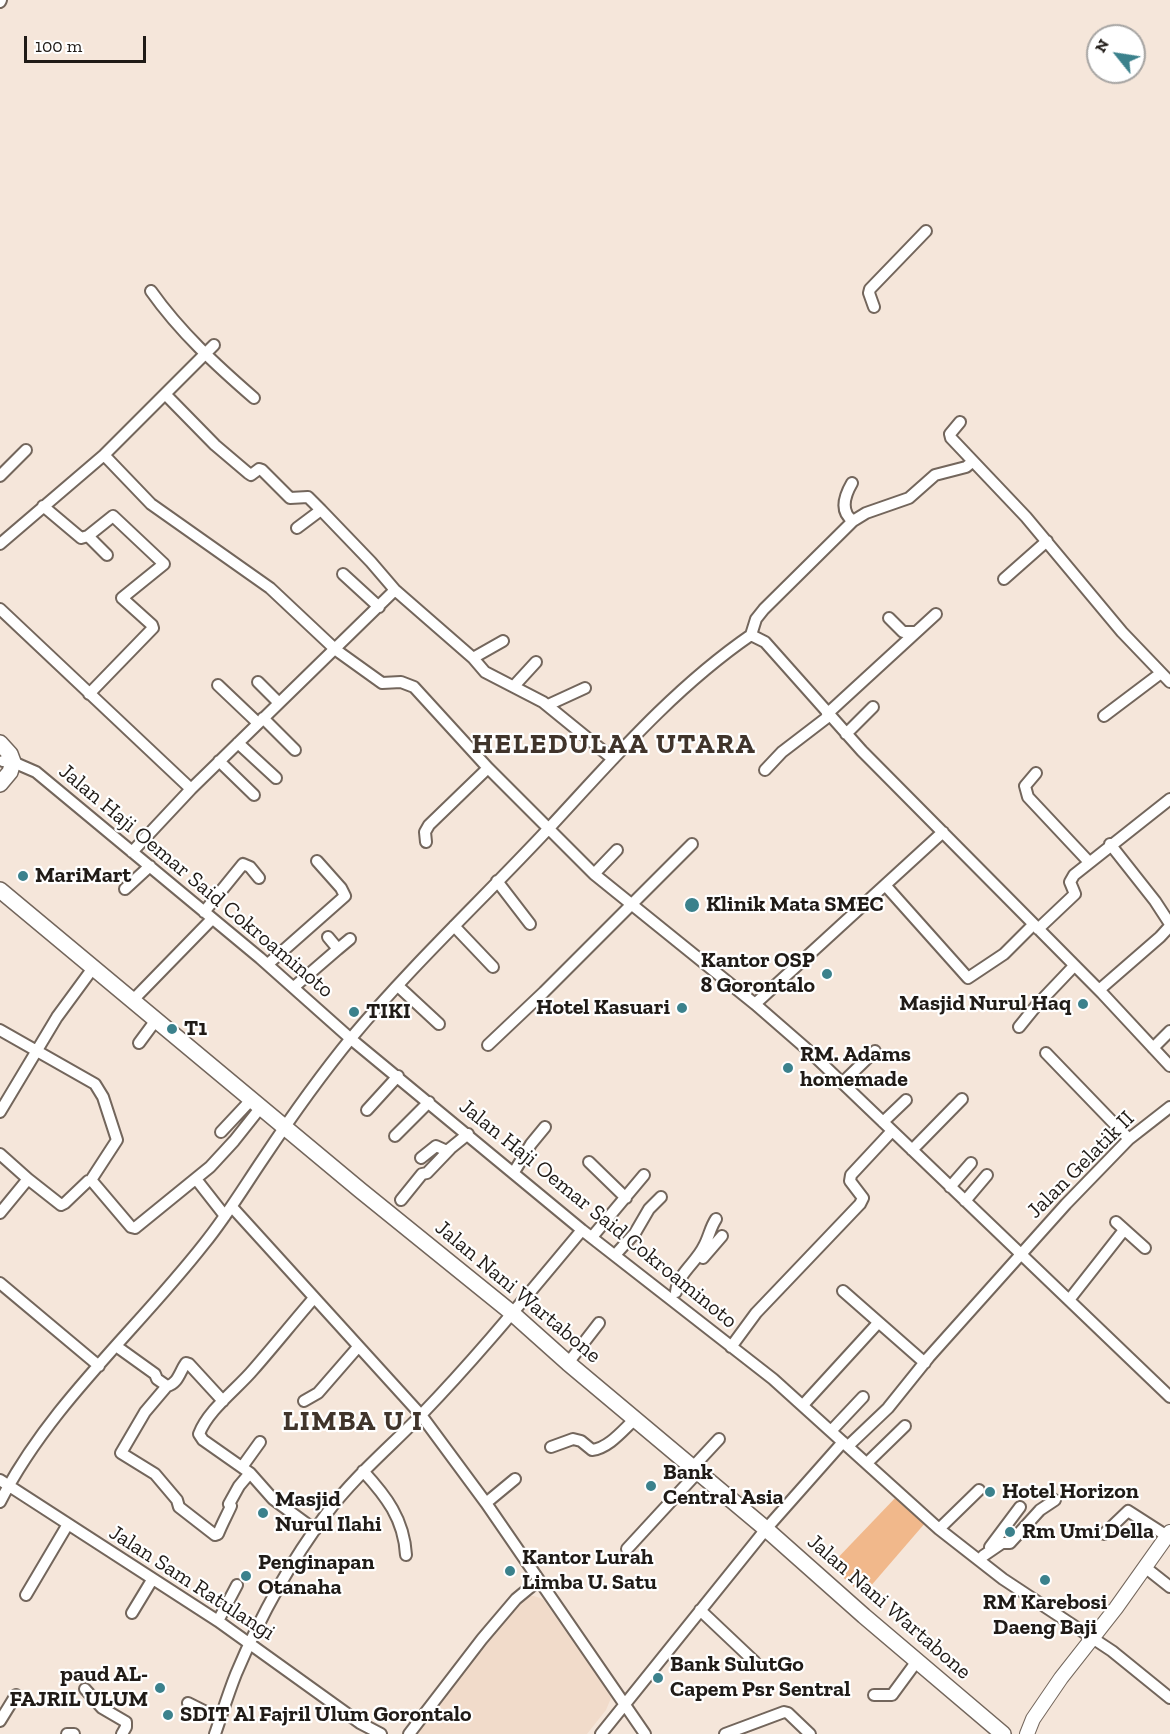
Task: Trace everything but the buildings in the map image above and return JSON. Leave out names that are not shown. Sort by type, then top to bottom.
[{"type":"main road","points":[[0,743],[10,754],[5,767]]},
{"type":"main road","name":"Jalan Nani Wartabone","points":[[0,890],[256,1104],[512,1313],[1003,1734]]},
{"type":"street","points":[[874,307],[870,299],[870,289],[926,231]]},
{"type":"street","points":[[152,291],[173,321],[205,354],[254,398]]},
{"type":"street","points":[[2,539],[104,455],[214,345]]},
{"type":"street","points":[[166,394],[215,445],[248,473],[251,475],[262,470],[290,498],[308,497],[395,590],[473,658],[485,672],[548,705],[613,759]]},
{"type":"street","points":[[956,427],[951,438],[1047,541],[1122,632],[1170,682]]},
{"type":"street","points":[[0,476],[26,450]]},
{"type":"street","points":[[104,455],[151,504],[270,588],[336,650],[382,683],[401,682],[414,687],[488,768],[594,874],[755,1004],[842,1083],[1170,1397]]},
{"type":"street","points":[[0,1502],[4,1483],[48,1424],[203,1246],[285,1127],[351,1039],[454,926],[548,830],[668,701],[751,635],[756,619],[764,609],[853,521],[866,513],[909,498],[935,475],[962,468],[972,462]]},
{"type":"street","points":[[852,483],[844,503],[847,514],[853,521]]},
{"type":"street","points":[[43,506],[81,538],[88,537],[112,516],[164,564],[122,598],[152,625],[151,631],[89,694]]},
{"type":"street","points":[[297,528],[321,510]]},
{"type":"street","points":[[88,537],[107,555]]},
{"type":"street","points":[[1004,579],[1047,541]]},
{"type":"street","points":[[343,574],[379,607]]},
{"type":"street","points":[[132,852],[190,789],[336,650],[395,590]]},
{"type":"street","points":[[0,609],[190,789]]},
{"type":"street","points":[[765,770],[782,752],[828,715],[914,632],[936,614]]},
{"type":"street","points":[[889,618],[903,632],[914,632]]},
{"type":"street","points":[[751,635],[765,642],[846,734],[1099,990],[1170,1066]]},
{"type":"street","points":[[473,658],[503,641]]},
{"type":"street","points":[[514,686],[536,662]]},
{"type":"street","points":[[1104,716],[1161,673]]},
{"type":"street","points":[[258,682],[279,703]]},
{"type":"street","points":[[218,685],[295,750]]},
{"type":"street","points":[[548,705],[585,688]]},
{"type":"street","points":[[846,734],[873,707]]},
{"type":"street","points":[[238,743],[276,778]]},
{"type":"street","points":[[219,761],[254,795]]},
{"type":"street","name":"Jalan Haji Oemar Said Cokroaminoto","points":[[5,767],[36,772],[268,964],[351,1039],[582,1230],[674,1296],[867,1462],[939,1529],[1112,1651],[1170,1698]]},
{"type":"street","points":[[426,842],[425,832],[429,825],[488,768]]},
{"type":"street","points":[[1036,773],[1025,786],[1028,797],[1089,862]]},
{"type":"street","points":[[885,885],[968,978],[1004,954],[1075,894],[1070,880],[1110,844],[1170,799]]},
{"type":"street","points":[[755,1004],[943,832]]},
{"type":"street","points":[[488,1046],[692,844]]},
{"type":"street","points":[[1099,990],[1160,937],[1170,925],[1155,901],[1110,844]]},
{"type":"street","points":[[594,874],[617,850]]},
{"type":"street","points":[[268,964],[345,896],[341,888],[317,861]]},
{"type":"street","points":[[133,1000],[208,915],[243,864],[250,867],[259,878]]},
{"type":"street","points":[[125,890],[150,866]]},
{"type":"street","points":[[497,881],[530,924]]},
{"type":"street","points":[[454,926],[493,967]]},
{"type":"street","points":[[328,938],[338,950]]},
{"type":"street","points":[[294,987],[350,939]]},
{"type":"street","points":[[1019,1027],[1074,966]]},
{"type":"street","points":[[0,1112],[57,1017],[93,968]]},
{"type":"street","points":[[398,986],[439,1024]]},
{"type":"street","points":[[139,1043],[156,1020]]},
{"type":"street","points":[[0,1030],[95,1084],[103,1097],[117,1140],[91,1180],[61,1204],[0,1154]]},
{"type":"street","points":[[1153,1048],[1170,1031]]},
{"type":"street","points":[[842,1083],[875,1051]]},
{"type":"street","points":[[1046,1053],[1129,1139]]},
{"type":"street","points":[[367,1110],[398,1076]]},
{"type":"street","points":[[912,1150],[962,1099]]},
{"type":"street","points":[[883,1122],[906,1100]]},
{"type":"street","points":[[395,1136],[429,1102]]},
{"type":"street","points":[[91,1180],[134,1228],[196,1179],[234,1141],[256,1104]]},
{"type":"street","points":[[221,1132],[256,1104]]},
{"type":"street","name":"Jalan Gelatik II","points":[[601,1734],[766,1529],[846,1444],[888,1408],[1058,1213],[1129,1139],[1170,1107]]},
{"type":"street","points":[[514,1173],[531,1144],[545,1127]]},
{"type":"street","points":[[731,1347],[756,1313],[860,1204],[863,1198],[850,1181],[851,1175],[892,1131]]},
{"type":"street","points":[[401,1200],[422,1174],[427,1173],[468,1134]]},
{"type":"street","points":[[421,1158],[436,1146],[445,1150],[450,1149]]},
{"type":"street","points":[[589,1162],[626,1198]]},
{"type":"street","points":[[950,1187],[971,1163]]},
{"type":"street","points":[[592,1237],[644,1175]]},
{"type":"street","points":[[965,1201],[987,1175]]},
{"type":"street","points":[[0,1213],[28,1179]]},
{"type":"street","points":[[196,1179],[314,1298],[420,1416],[486,1503],[645,1734]]},
{"type":"street","points":[[615,1255],[635,1233],[650,1209],[661,1197]]},
{"type":"street","points":[[674,1296],[678,1282],[703,1249],[716,1219]]},
{"type":"street","points":[[1069,1300],[1120,1226],[1145,1248]]},
{"type":"street","points":[[215,1734],[236,1674],[251,1643],[280,1584],[315,1530],[363,1471],[420,1416],[478,1353],[582,1230]]},
{"type":"street","points":[[674,1296],[722,1236]]},
{"type":"street","points":[[0,1283],[99,1366]]},
{"type":"street","points":[[843,1291],[926,1363]]},
{"type":"street","points":[[314,1298],[207,1420],[200,1434],[203,1440],[246,1470],[273,1499],[315,1530]]},
{"type":"street","points":[[568,1363],[599,1323]]},
{"type":"street","points":[[803,1406],[878,1323]]},
{"type":"street","points":[[116,1346],[155,1374],[157,1379],[167,1386]]},
{"type":"street","points":[[304,1401],[318,1393],[358,1347]]},
{"type":"street","points":[[223,1401],[186,1363],[177,1380],[167,1386],[145,1412],[120,1451],[155,1474],[177,1500],[179,1507],[215,1535],[219,1534],[225,1515],[230,1509],[231,1498],[260,1442]]},
{"type":"street","points":[[831,1431],[863,1397]]},
{"type":"street","points":[[551,1448],[573,1439],[581,1441],[592,1450],[597,1449],[611,1441],[635,1419]]},
{"type":"street","points":[[867,1462],[905,1426]]},
{"type":"street","points":[[627,1549],[719,1439]]},
{"type":"street","points":[[363,1471],[388,1500],[406,1541],[406,1555]]},
{"type":"street","points":[[486,1503],[515,1479]]},
{"type":"street","name":"Jalan Sam Ratulangi","points":[[4,1483],[251,1643],[374,1733]]},
{"type":"street","points":[[939,1529],[979,1490]]},
{"type":"street","points":[[981,1558],[1002,1543],[1010,1543],[1040,1510],[1055,1500]]},
{"type":"street","points":[[981,1558],[1020,1507]]},
{"type":"street","points":[[1027,1734],[1042,1706],[1146,1568],[1168,1534],[1128,1511],[1104,1534]]},
{"type":"street","points":[[26,1595],[68,1524]]},
{"type":"street","points":[[1146,1568],[1170,1587]]},
{"type":"street","points":[[132,1613],[152,1580]]},
{"type":"street","points":[[409,1734],[489,1630],[516,1599],[539,1580]]},
{"type":"street","points":[[218,1621],[237,1585]]},
{"type":"street","points":[[700,1610],[755,1662]]},
{"type":"street","points":[[874,1695],[892,1695],[917,1661]]},
{"type":"street","points":[[85,1689],[102,1708],[126,1722],[122,1734]]},
{"type":"street","points":[[0,1721],[16,1695]]},
{"type":"street","points":[[188,1703],[220,1719]]},
{"type":"street","points":[[725,1734],[784,1712],[788,1713],[810,1734]]},
{"type":"street","points":[[67,1734],[74,1734]]},
{"type":"shaded area","points":[[898,1495],[926,1522],[863,1595],[830,1566]]},
{"type":"shaded area","points":[[527,1596],[543,1599],[611,1698],[606,1710],[587,1734],[415,1734],[428,1712],[447,1693]]},
{"type":"place","name":"MariMart","points":[[23,876]]},
{"type":"place","name":"Klinik Mata SMEC","points":[[692,905]]},
{"type":"place","name":"Kantor OSP 8 Gorontalo","points":[[827,974]]},
{"type":"place","name":"Masjid Nurul Haq","points":[[1083,1004]]},
{"type":"place","name":"Hotel Kasuari","points":[[682,1008]]},
{"type":"place","name":"TIKI","points":[[354,1012]]},
{"type":"place","name":"T1","points":[[172,1029]]},
{"type":"place","name":"RM. Adams homemade","points":[[788,1068]]},
{"type":"place","name":"Bank Central Asia","points":[[651,1486]]},
{"type":"place","name":"Hotel Horizon","points":[[990,1492]]},
{"type":"place","name":"Masjid Nurul Ilahi","points":[[263,1513]]},
{"type":"place","name":"Rm Umi Della","points":[[1010,1532]]},
{"type":"place","name":"Kantor Lurah Limba U. Satu","points":[[510,1571]]},
{"type":"place","name":"Penginapan Otanaha","points":[[246,1576]]},
{"type":"place","name":"RM Karebosi Daeng Baji","points":[[1045,1580]]},
{"type":"place","name":"Bank SulutGo Capem Psr Sentral","points":[[658,1678]]},
{"type":"place","name":"paud AL- FAJRIL ULUM","points":[[160,1688]]},
{"type":"place","name":"SDIT Al Fajril Ulum Gorontalo","points":[[168,1715]]},
{"type":"district","name":"HELEDULAA UTARA","points":[[614,745]]},
{"type":"district","name":"LIMBA U I","points":[[353,1422]]}]
